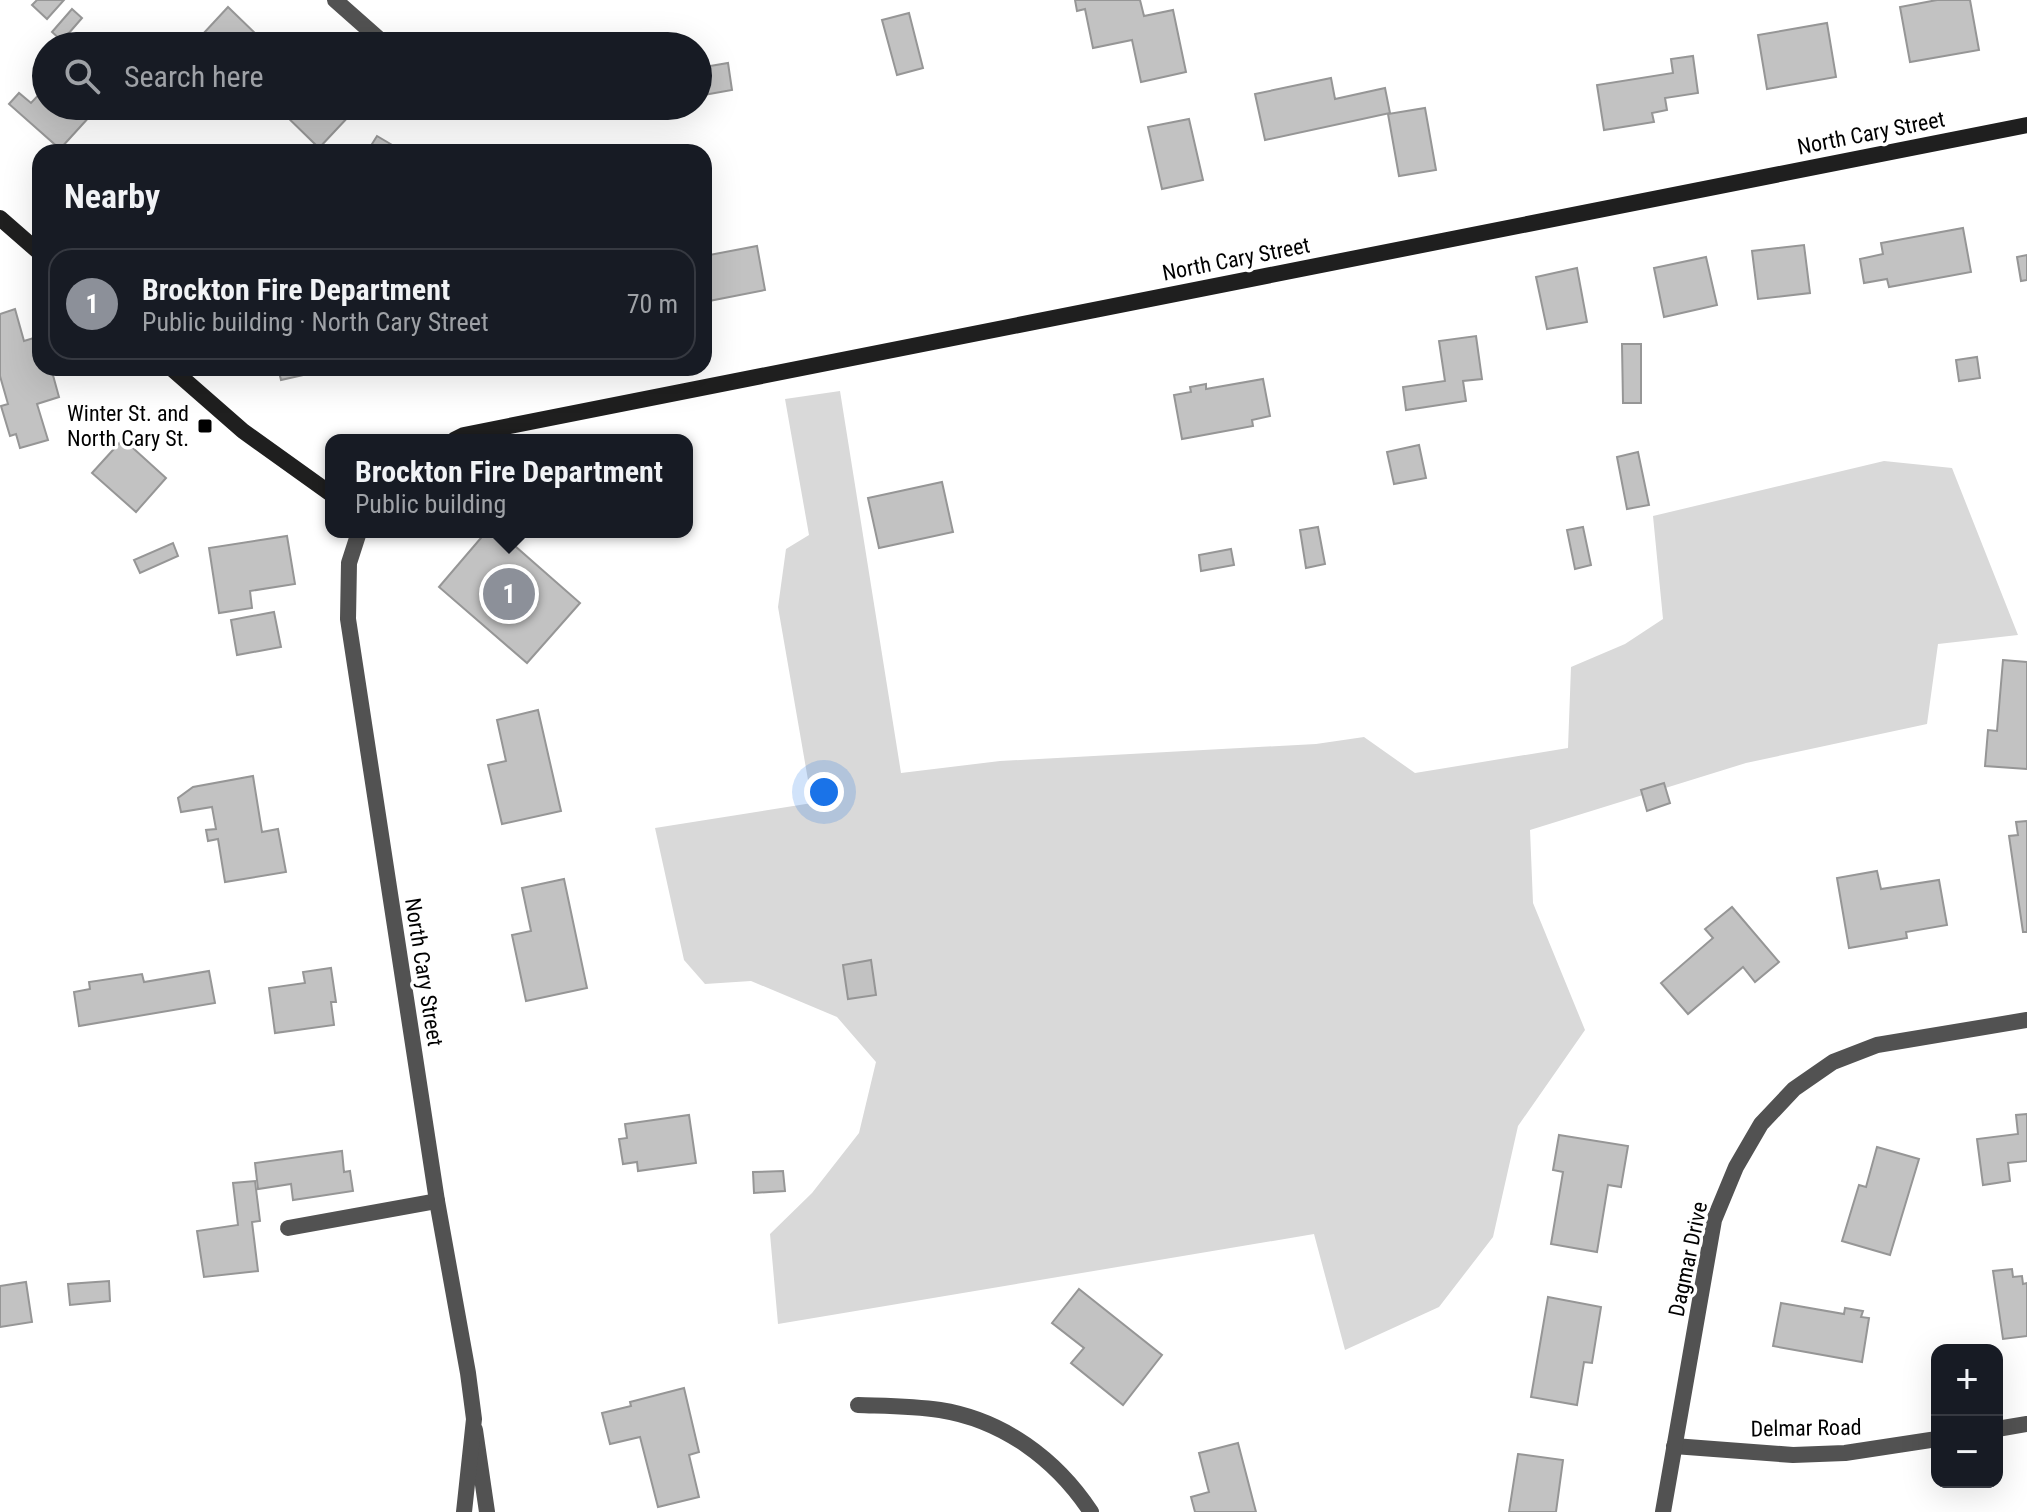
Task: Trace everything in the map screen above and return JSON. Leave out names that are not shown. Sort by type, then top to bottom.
[{"type":"main road","name":"North Cary Street","points":[[474,434],[2027,125]]},
{"type":"main road","points":[[0,218],[32,246]]},
{"type":"main road","points":[[180,376],[243,431],[325,490]]},
{"type":"street","points":[[335,0],[371,32]]},
{"type":"street","name":"North Cary Street","points":[[357,538],[349,563],[348,619],[437,1201],[468,1373],[487,1512]]},
{"type":"street","name":"Dagmar Drive","points":[[1663,1512],[1714,1220],[1736,1167],[1761,1124],[1794,1089],[1833,1062],[1877,1045],[2027,1020]]},
{"type":"street","points":[[288,1228],[437,1201]]},
{"type":"street","points":[[858,1405],[939,1410],[993,1424],[1049,1461],[1091,1512]]},
{"type":"street","name":"North Cary Street","points":[[464,1512],[474,1419]]},
{"type":"street","points":[[2003,1428],[2027,1424]]},
{"type":"street","name":"Delmar Road","points":[[1674,1446],[1793,1455],[1845,1453],[1931,1440]]},
{"type":"shaded area","points":[[840,391],[901,773],[1000,761],[1316,744],[1364,737],[1415,773],[1568,748],[1571,667],[1625,644],[1663,619],[1653,516],[1884,461],[1952,468],[2018,635],[1938,644],[1927,724],[1746,763],[1530,830],[1533,903],[1585,1030],[1518,1126],[1493,1237],[1439,1307],[1345,1350],[1314,1234],[778,1324],[770,1234],[812,1193],[859,1133],[876,1062],[837,1017],[751,981],[705,984],[684,960],[655,828],[812,803],[778,607],[786,549],[809,535],[785,399]]},
{"type":"building","points":[[37,0],[64,0],[47,19],[32,5]]},
{"type":"building","points":[[1075,0],[1140,0],[1144,16],[1173,10],[1186,72],[1141,82],[1132,40],[1093,48],[1085,9],[1077,11]]},
{"type":"building","points":[[1937,0],[1970,0],[1979,50],[1910,62],[1900,7]]},
{"type":"building","points":[[228,7],[254,32],[205,32]]},
{"type":"building","points":[[72,9],[82,18],[70,32],[52,32]]},
{"type":"building","points":[[909,13],[923,68],[897,75],[882,20]]},
{"type":"building","points":[[1827,23],[1836,77],[1767,89],[1758,35]]},
{"type":"building","points":[[1693,56],[1698,93],[1665,98],[1667,110],[1652,113],[1654,122],[1604,130],[1597,85],[1673,73],[1671,59]]},
{"type":"building","points":[[728,63],[732,90],[712,94],[712,66]]},
{"type":"building","points":[[1331,78],[1335,99],[1385,88],[1390,113],[1265,140],[1255,94]]},
{"type":"building","points":[[19,93],[31,103],[32,120],[86,120],[65,144],[54,144],[9,104]]},
{"type":"building","points":[[1425,108],[1436,170],[1399,176],[1388,114]]},
{"type":"building","points":[[1189,119],[1203,180],[1162,189],[1148,127]]},
{"type":"building","points":[[290,120],[345,120],[323,144],[315,144]]},
{"type":"building","points":[[377,136],[390,144],[372,144]]},
{"type":"building","points":[[1963,228],[1971,272],[1889,287],[1887,279],[1864,283],[1860,259],[1883,254],[1881,243]]},
{"type":"building","points":[[1804,245],[1810,293],[1758,299],[1752,251]]},
{"type":"building","points":[[757,246],[765,290],[712,300],[712,254]]},
{"type":"building","points":[[2027,255],[2027,280],[2021,281],[2017,257]]},
{"type":"building","points":[[1706,257],[1717,305],[1664,317],[1654,268]]},
{"type":"building","points":[[1577,268],[1587,322],[1547,329],[1536,277]]},
{"type":"building","points":[[15,309],[24,341],[32,338],[32,376],[53,376],[59,397],[37,404],[48,440],[20,448],[16,434],[10,436],[1,406],[8,404],[0,376],[0,314]]},
{"type":"building","points":[[1476,336],[1482,379],[1463,381],[1466,401],[1406,410],[1403,387],[1445,381],[1439,341]]},
{"type":"building","points":[[1622,344],[1641,344],[1641,403],[1623,403]]},
{"type":"building","points":[[1977,357],[1980,378],[1959,381],[1956,360]]},
{"type":"building","points":[[1263,379],[1270,416],[1252,420],[1253,426],[1182,439],[1174,395],[1191,392],[1190,387],[1206,384],[1206,389]]},
{"type":"building","points":[[123,439],[166,478],[136,512],[92,473]]},
{"type":"building","points":[[1419,445],[1426,478],[1394,484],[1387,452]]},
{"type":"building","points":[[1638,452],[1649,505],[1627,509],[1617,457]]},
{"type":"building","points":[[942,482],[953,532],[879,548],[868,498]]},
{"type":"building","points":[[1318,527],[1325,564],[1306,568],[1300,530]]},
{"type":"building","points":[[1583,527],[1591,565],[1575,569],[1567,530]]},
{"type":"building","points":[[287,536],[295,584],[250,591],[252,608],[219,613],[209,548]]},
{"type":"building","points":[[481,538],[506,538],[580,603],[527,663],[439,587]]},
{"type":"building","points":[[173,543],[178,556],[140,573],[134,560]]},
{"type":"building","points":[[1231,549],[1234,565],[1201,571],[1199,555]]},
{"type":"building","points":[[274,612],[281,647],[237,655],[231,620]]},
{"type":"building","points":[[2003,660],[2027,662],[2027,769],[1985,766],[1988,730],[1997,731]]},
{"type":"building","points":[[538,710],[561,811],[502,824],[488,765],[506,761],[497,720]]},
{"type":"building","points":[[253,776],[262,832],[278,829],[286,872],[225,882],[218,839],[208,841],[206,830],[216,829],[212,807],[181,812],[178,798],[193,787]]},
{"type":"building","points":[[1664,783],[1670,803],[1647,811],[1641,790]]},
{"type":"building","points":[[2027,821],[2027,932],[2023,932],[2009,836],[2018,835],[2016,822]]},
{"type":"building","points":[[1877,871],[1881,889],[1939,880],[1947,925],[1906,932],[1907,938],[1849,948],[1837,878]]},
{"type":"building","points":[[564,879],[587,988],[526,1001],[512,935],[531,931],[522,888]]},
{"type":"building","points":[[1732,907],[1779,962],[1755,982],[1743,967],[1688,1014],[1661,983],[1713,938],[1705,929]]},
{"type":"building","points":[[871,960],[876,995],[848,999],[843,965]]},
{"type":"building","points":[[331,968],[336,1002],[331,1002],[334,1025],[275,1033],[269,988],[305,983],[303,972]]},
{"type":"building","points":[[209,971],[215,1003],[79,1026],[74,992],[90,989],[89,982],[142,974],[144,982]]},
{"type":"building","points":[[2027,1114],[2027,1161],[2008,1163],[2010,1181],[1983,1185],[1977,1139],[2018,1134],[2016,1115]]},
{"type":"building","points":[[689,1115],[696,1163],[638,1171],[637,1162],[623,1164],[619,1139],[627,1138],[625,1124]]},
{"type":"building","points":[[1559,1135],[1628,1146],[1621,1187],[1608,1185],[1597,1252],[1551,1244],[1563,1172],[1553,1170]]},
{"type":"building","points":[[1877,1147],[1919,1159],[1890,1255],[1842,1241],[1859,1185],[1866,1187]]},
{"type":"building","points":[[342,1151],[344,1172],[350,1171],[353,1191],[293,1200],[291,1184],[258,1189],[255,1163]]},
{"type":"building","points":[[783,1171],[785,1191],[754,1193],[753,1172]]},
{"type":"building","points":[[255,1181],[260,1221],[252,1222],[258,1271],[204,1277],[197,1231],[238,1225],[233,1183]]},
{"type":"building","points":[[2012,1269],[2013,1277],[2022,1276],[2023,1284],[2027,1283],[2027,1336],[2003,1339],[1993,1271]]},
{"type":"building","points":[[109,1281],[110,1301],[70,1305],[68,1284]]},
{"type":"building","points":[[26,1282],[32,1322],[0,1327],[0,1286]]},
{"type":"building","points":[[1079,1289],[1162,1355],[1123,1405],[1071,1363],[1084,1348],[1052,1323]]},
{"type":"building","points":[[1548,1297],[1601,1307],[1592,1363],[1584,1362],[1577,1405],[1531,1397]]},
{"type":"building","points":[[1781,1303],[1844,1314],[1845,1308],[1863,1311],[1861,1317],[1869,1318],[1862,1362],[1773,1346]]},
{"type":"building","points":[[684,1388],[699,1452],[689,1455],[699,1497],[658,1507],[640,1437],[610,1444],[602,1413]]},
{"type":"building","points":[[1238,1443],[1256,1512],[1195,1512],[1191,1497],[1209,1492],[1199,1453]]},
{"type":"building","points":[[1518,1454],[1563,1460],[1556,1512],[1509,1512]]},
{"type":"place","name":"Winter St. and North Cary St.","points":[[205,426]]},
{"type":"place","name":"Brockton Fire Department","points":[[509,594]]}]
